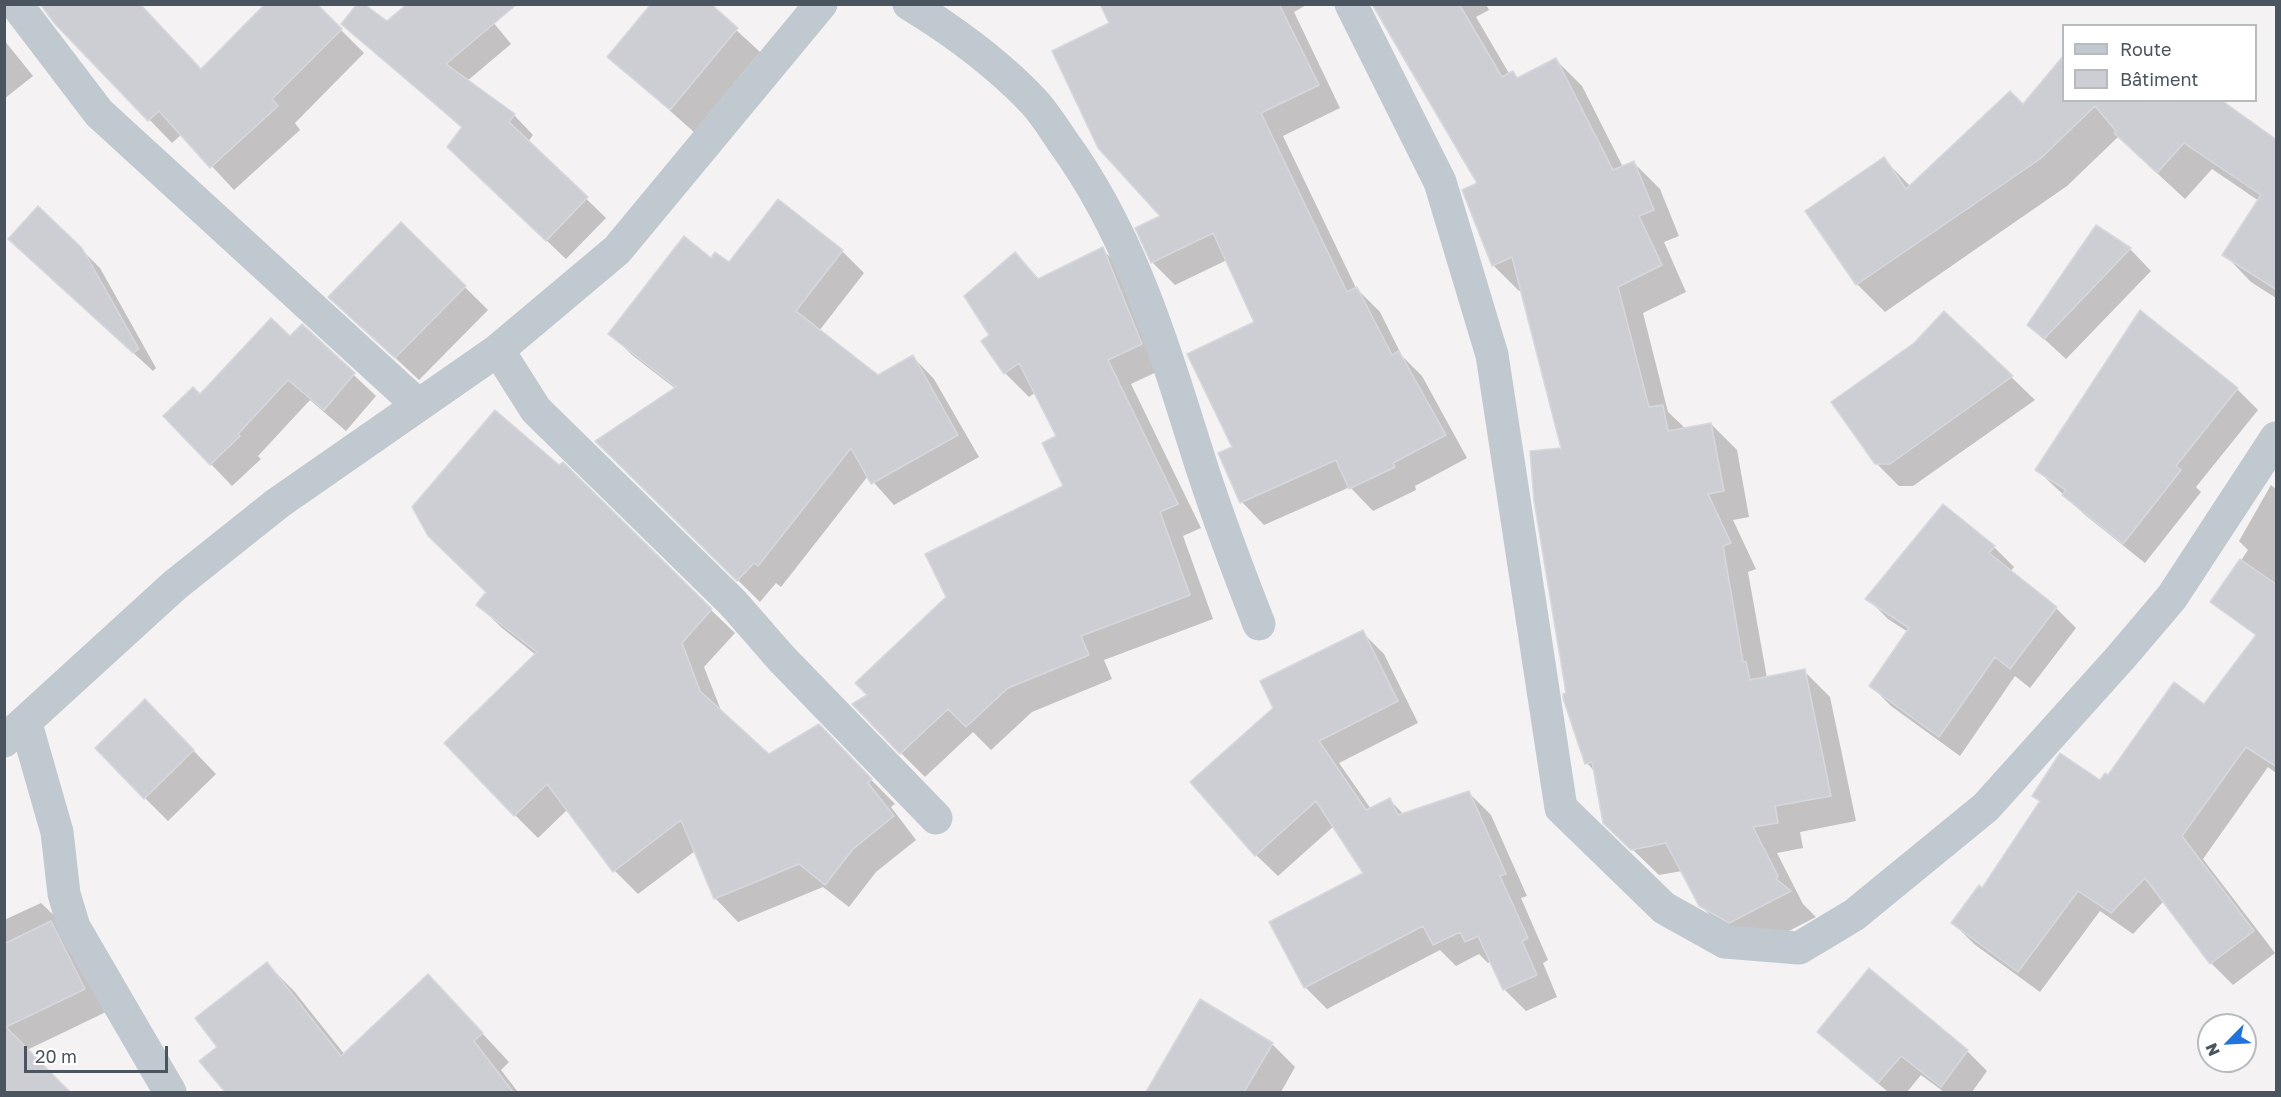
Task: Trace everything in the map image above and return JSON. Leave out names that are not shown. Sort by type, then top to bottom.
[{"type":"street","points":[[16,4],[99,113],[417,404]]},
{"type":"street","points":[[170,1092],[74,927],[64,894],[57,832],[15,733],[175,585],[278,503],[417,404],[498,350],[617,250],[821,4]]},
{"type":"street","points":[[909,4],[993,62],[1036,104],[1086,173],[1114,223],[1150,308],[1183,402],[1232,556],[1259,624]]},
{"type":"street","points":[[1351,4],[1440,182],[1492,355],[1561,808],[1664,908],[1725,942],[1799,948],[1854,915],[1986,807],[2172,597],[2277,438]]},
{"type":"street","points":[[498,350],[536,410],[733,603],[780,658],[936,818]]},
{"type":"building","points":[[40,4],[140,4],[201,69],[265,4],[317,4],[342,29],[272,99],[278,106],[210,168],[159,111],[148,121],[55,24]]},
{"type":"building","points":[[357,4],[364,4],[387,21],[407,4],[517,4],[446,64],[515,114],[509,122],[588,197],[546,241],[447,147],[462,127],[341,24]]},
{"type":"building","points":[[651,4],[711,4],[738,28],[670,110],[607,57]]},
{"type":"building","points":[[1100,4],[1279,4],[1319,85],[1261,113],[1347,292],[1357,287],[1392,355],[1399,351],[1446,435],[1393,463],[1395,467],[1349,489],[1336,460],[1240,503],[1218,453],[1232,447],[1187,354],[1254,322],[1213,233],[1151,263],[1135,228],[1160,216],[1098,148],[1052,51],[1109,23]]},
{"type":"building","points":[[1372,4],[1459,4],[1502,77],[1513,71],[1517,78],[1556,58],[1613,170],[1634,161],[1654,210],[1639,216],[1662,265],[1618,287],[1649,407],[1663,405],[1668,431],[1711,423],[1724,491],[1708,494],[1731,543],[1723,546],[1743,662],[1746,662],[1750,680],[1805,669],[1831,796],[1775,806],[1778,823],[1753,827],[1778,876],[1776,879],[1791,891],[1729,923],[1699,906],[1666,843],[1631,850],[1603,823],[1592,762],[1585,764],[1563,698],[1563,694],[1566,693],[1534,501],[1530,451],[1561,448],[1512,257],[1492,266],[1462,190],[1477,183]]},
{"type":"building","points":[[2062,57],[2062,102],[2224,102],[2277,140],[2277,290],[2222,255],[2261,195],[2184,143],[2157,173],[2114,133],[2116,131],[2095,106],[2040,159],[1856,285],[1805,211],[1884,157],[1906,189],[2010,91],[2023,104]]},
{"type":"building","points":[[778,199],[843,250],[796,311],[878,375],[913,355],[958,435],[871,484],[851,448],[758,566],[754,563],[737,581],[595,441],[676,387],[608,334],[684,236],[711,258],[715,252],[729,262]]},
{"type":"building","points":[[38,206],[82,248],[139,349],[133,353],[8,239]]},
{"type":"building","points":[[401,222],[466,286],[395,358],[328,297]]},
{"type":"building","points":[[2096,225],[2131,248],[2044,339],[2027,325]]},
{"type":"building","points":[[1103,247],[1142,344],[1108,360],[1178,504],[1160,512],[1190,595],[1081,636],[1089,655],[1008,688],[966,727],[948,709],[900,754],[852,704],[867,695],[855,683],[946,597],[925,554],[1063,486],[1042,443],[1056,436],[1019,363],[1004,374],[981,341],[989,335],[964,296],[1015,252],[1038,279]]},
{"type":"building","points":[[2140,310],[2238,388],[2176,466],[2181,470],[2123,544],[2062,495],[2066,490],[2035,470]]},
{"type":"building","points":[[1944,311],[2013,376],[1890,464],[1875,464],[1831,402],[1914,343]]},
{"type":"building","points":[[271,318],[290,336],[302,324],[355,373],[324,410],[288,380],[238,434],[240,436],[210,465],[163,416],[193,387],[200,394]]},
{"type":"building","points":[[495,410],[559,465],[563,462],[712,609],[682,643],[700,691],[769,754],[819,724],[872,779],[868,783],[894,816],[853,849],[825,885],[799,864],[714,899],[681,820],[613,872],[547,784],[514,816],[444,743],[537,652],[476,605],[486,592],[428,536],[412,507]]},
{"type":"building","points":[[1943,504],[1995,546],[1989,553],[2057,607],[2010,669],[1995,657],[1939,737],[1869,686],[1909,628],[1865,599]]},
{"type":"building","points":[[2240,559],[2277,585],[2277,767],[2246,747],[2182,836],[2254,931],[2210,964],[2145,878],[2111,913],[2078,891],[2018,972],[1951,923],[1979,885],[1982,888],[2040,801],[2032,796],[2060,753],[2100,780],[2105,773],[2108,775],[2174,682],[2204,704],[2256,635],[2210,602]]},
{"type":"building","points":[[1363,630],[1398,701],[1319,741],[1366,810],[1390,798],[1398,815],[1469,791],[1506,874],[1500,876],[1528,938],[1522,941],[1537,975],[1503,990],[1478,936],[1465,942],[1460,932],[1433,945],[1423,926],[1304,988],[1269,922],[1363,873],[1316,801],[1255,856],[1190,782],[1273,708],[1260,681]]},
{"type":"building","points":[[145,699],[194,750],[144,799],[95,748]]},
{"type":"building","points":[[51,921],[85,989],[6,1027],[70,1092],[4,1092],[4,944]]},
{"type":"building","points":[[267,962],[341,1056],[428,974],[483,1033],[474,1041],[513,1092],[225,1092],[199,1061],[217,1047],[195,1018]]},
{"type":"building","points":[[1869,968],[1968,1050],[1941,1087],[1901,1056],[1878,1083],[1817,1032]]},
{"type":"building","points":[[1200,999],[1273,1043],[1244,1092],[1146,1092]]}]
